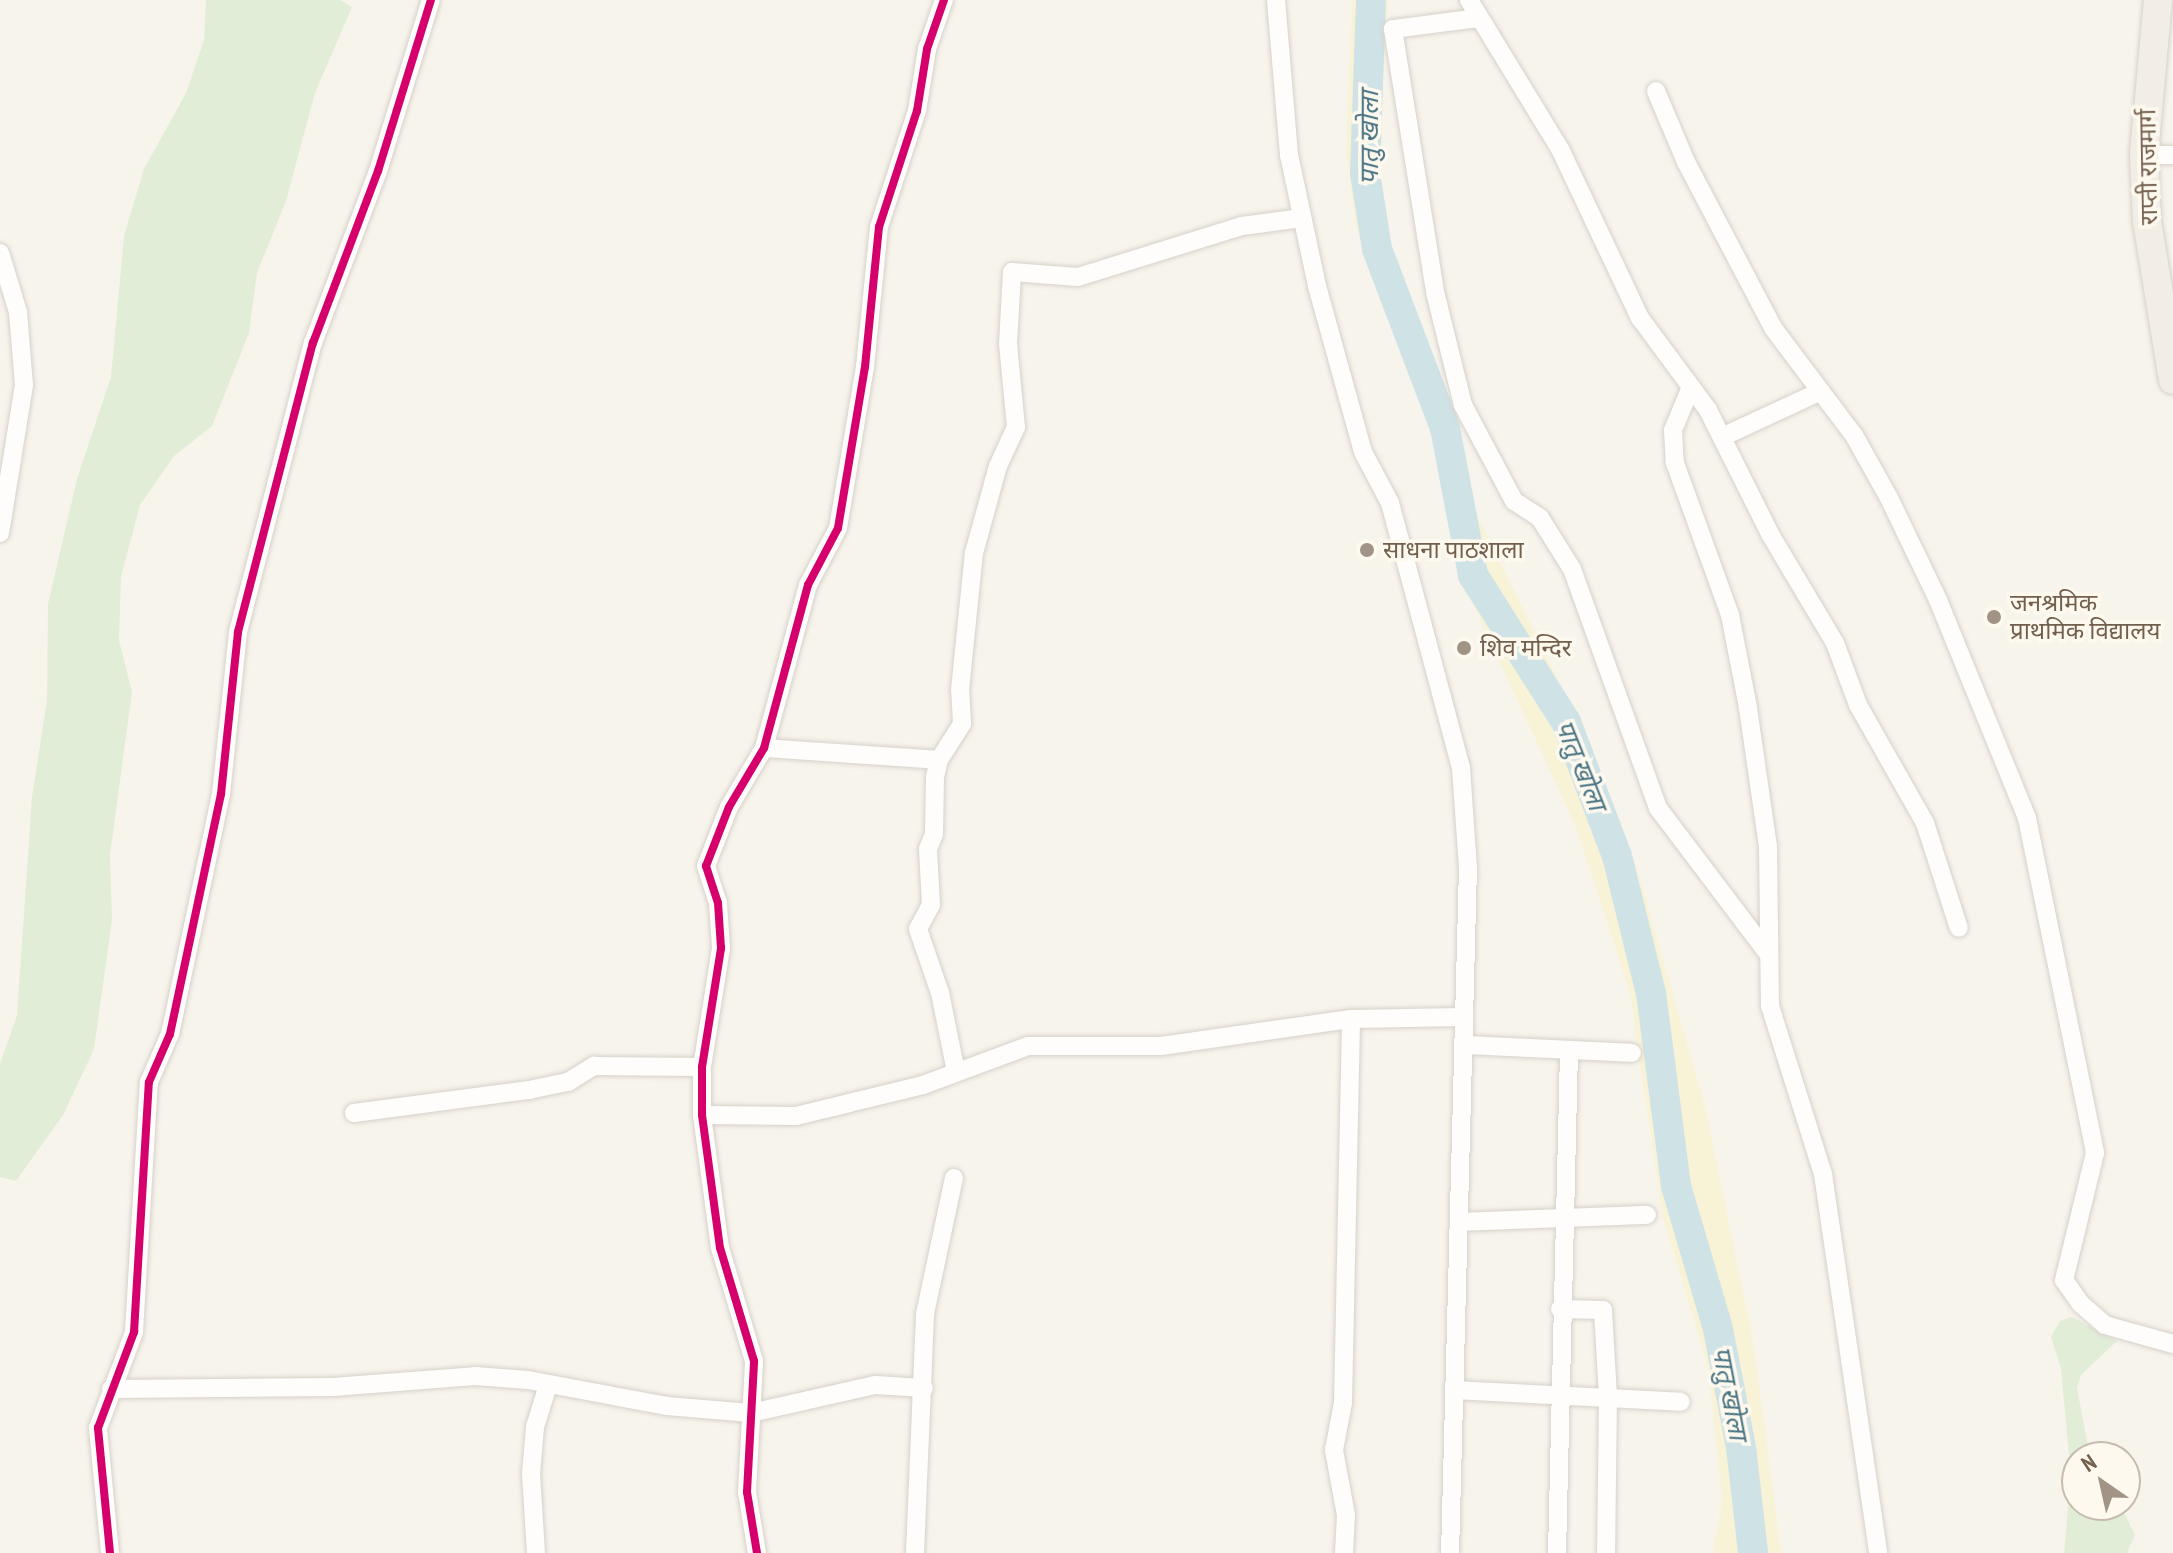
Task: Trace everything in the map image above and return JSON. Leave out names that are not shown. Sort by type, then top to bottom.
[{"type":"main road","name":"राप्ती राजमार्ग","points":[[2158,0],[2163,31],[2144,155],[2147,221],[2173,380]]},
{"type":"street","points":[[110,1553],[98,1428],[134,1332],[149,1082],[170,1034],[221,794],[238,632],[313,343],[378,171],[431,0]]},
{"type":"street","points":[[757,1553],[747,1492],[754,1361],[720,1248],[702,1115],[702,1067],[721,948],[718,903],[706,866],[729,807],[764,748],[808,585],[838,528],[871,323],[879,227],[917,111],[927,49],[944,0]]},
{"type":"street","points":[[1276,0],[1289,155],[1301,218],[1363,452],[1390,503],[1461,768],[1468,867],[1450,1553]]},
{"type":"street","points":[[1469,0],[1561,151],[1640,318],[1691,387],[1722,437],[1770,534],[1835,643],[1858,705],[1913,796],[1959,928]]},
{"type":"street","points":[[1478,18],[1393,29],[1436,296],[1463,405],[1514,501],[1540,518],[1572,569],[1658,808],[1767,952]]},
{"type":"street","points":[[1656,91],[1686,162],[1773,328],[1855,437],[1938,600],[2027,818],[2095,1153],[2064,1280],[2105,1325],[2173,1344]]},
{"type":"street","points":[[2144,155],[2173,155]]},
{"type":"street","points":[[956,1072],[940,993],[918,929],[931,905],[928,849],[934,834],[939,760],[962,724],[960,690],[974,553],[998,466],[1016,427],[1008,344],[1012,272],[1078,277],[1242,226],[1301,218]]},
{"type":"street","points":[[0,253],[18,312],[24,385],[0,533]]},
{"type":"street","points":[[1691,387],[1673,430],[1675,463],[1727,604],[1748,708],[1768,846],[1770,1006],[1794,1096],[1823,1174],[1878,1553]]},
{"type":"street","points":[[1722,437],[1821,391]]},
{"type":"street","points":[[764,748],[939,760]]},
{"type":"street","points":[[702,1115],[796,1116],[894,1093],[1028,1046],[1161,1046],[1351,1019],[1464,1017]]},
{"type":"street","points":[[1344,1553],[1346,1515],[1334,1450],[1344,1388],[1351,1019]]},
{"type":"street","points":[[1465,1045],[1569,1053],[1632,1053]]},
{"type":"street","points":[[1557,1553],[1557,1394],[1566,1220],[1569,1053]]},
{"type":"street","points":[[354,1113],[529,1090],[568,1082],[594,1066],[702,1067]]},
{"type":"street","points":[[915,1553],[925,1314],[954,1178]]},
{"type":"street","points":[[1461,1222],[1647,1215]]},
{"type":"street","points":[[1560,1309],[1603,1310],[1608,1396],[1606,1553]]},
{"type":"street","points":[[111,1389],[333,1387],[475,1376],[667,1406],[751,1413],[875,1385],[924,1388]]},
{"type":"street","points":[[536,1553],[531,1474],[535,1427],[548,1385]]},
{"type":"street","points":[[1454,1390],[1681,1402]]},
{"type":"green space","points":[[206,0],[340,0],[352,7],[315,93],[286,201],[257,273],[249,333],[212,426],[174,456],[140,505],[121,577],[119,640],[132,692],[110,855],[112,920],[94,1049],[63,1115],[16,1181],[0,1177],[0,1064],[17,1015],[32,797],[47,700],[48,604],[77,479],[111,377],[124,236],[144,169],[186,93],[204,40]]},
{"type":"green space","points":[[2072,1317],[2117,1341],[2081,1375],[2077,1388],[2087,1441],[2068,1441],[2061,1369],[2051,1337],[2060,1321]]},
{"type":"green space","points":[[2067,1521],[2128,1521],[2135,1535],[2127,1553],[2064,1553]]},
{"type":"sand","points":[[1352,0],[1388,0],[1379,145],[1381,216],[1442,388],[1470,501],[1573,710],[1636,865],[1705,1106],[1754,1346],[1781,1553],[1713,1553],[1722,1500],[1708,1366],[1663,1218],[1630,993],[1576,827],[1471,600],[1434,416],[1356,227],[1346,154]]},
{"type":"waterway","name":"पातु खोला","points":[[1371,0],[1365,173],[1377,249],[1445,428],[1473,575],[1566,722],[1617,856],[1651,993],[1676,1186],[1718,1329],[1741,1447],[1753,1553]]},
{"type":"cycle path","points":[[110,1553],[98,1428],[134,1332],[149,1082],[170,1034],[221,794],[238,632],[313,343],[378,171],[431,0]]},
{"type":"cycle path","points":[[757,1553],[747,1492],[754,1361],[720,1248],[702,1115],[702,1067],[721,948],[718,903],[706,866],[729,807],[764,748],[808,585],[838,528],[865,367],[879,227],[917,111],[927,49],[944,0]]},
{"type":"place","name":"साधना पाठशाला","points":[[1367,550]]},
{"type":"place","name":"जनश्रमिक प्राथमिक विद्यालय","points":[[1994,617]]},
{"type":"place","name":"शिव मन्दिर","points":[[1464,648]]}]
